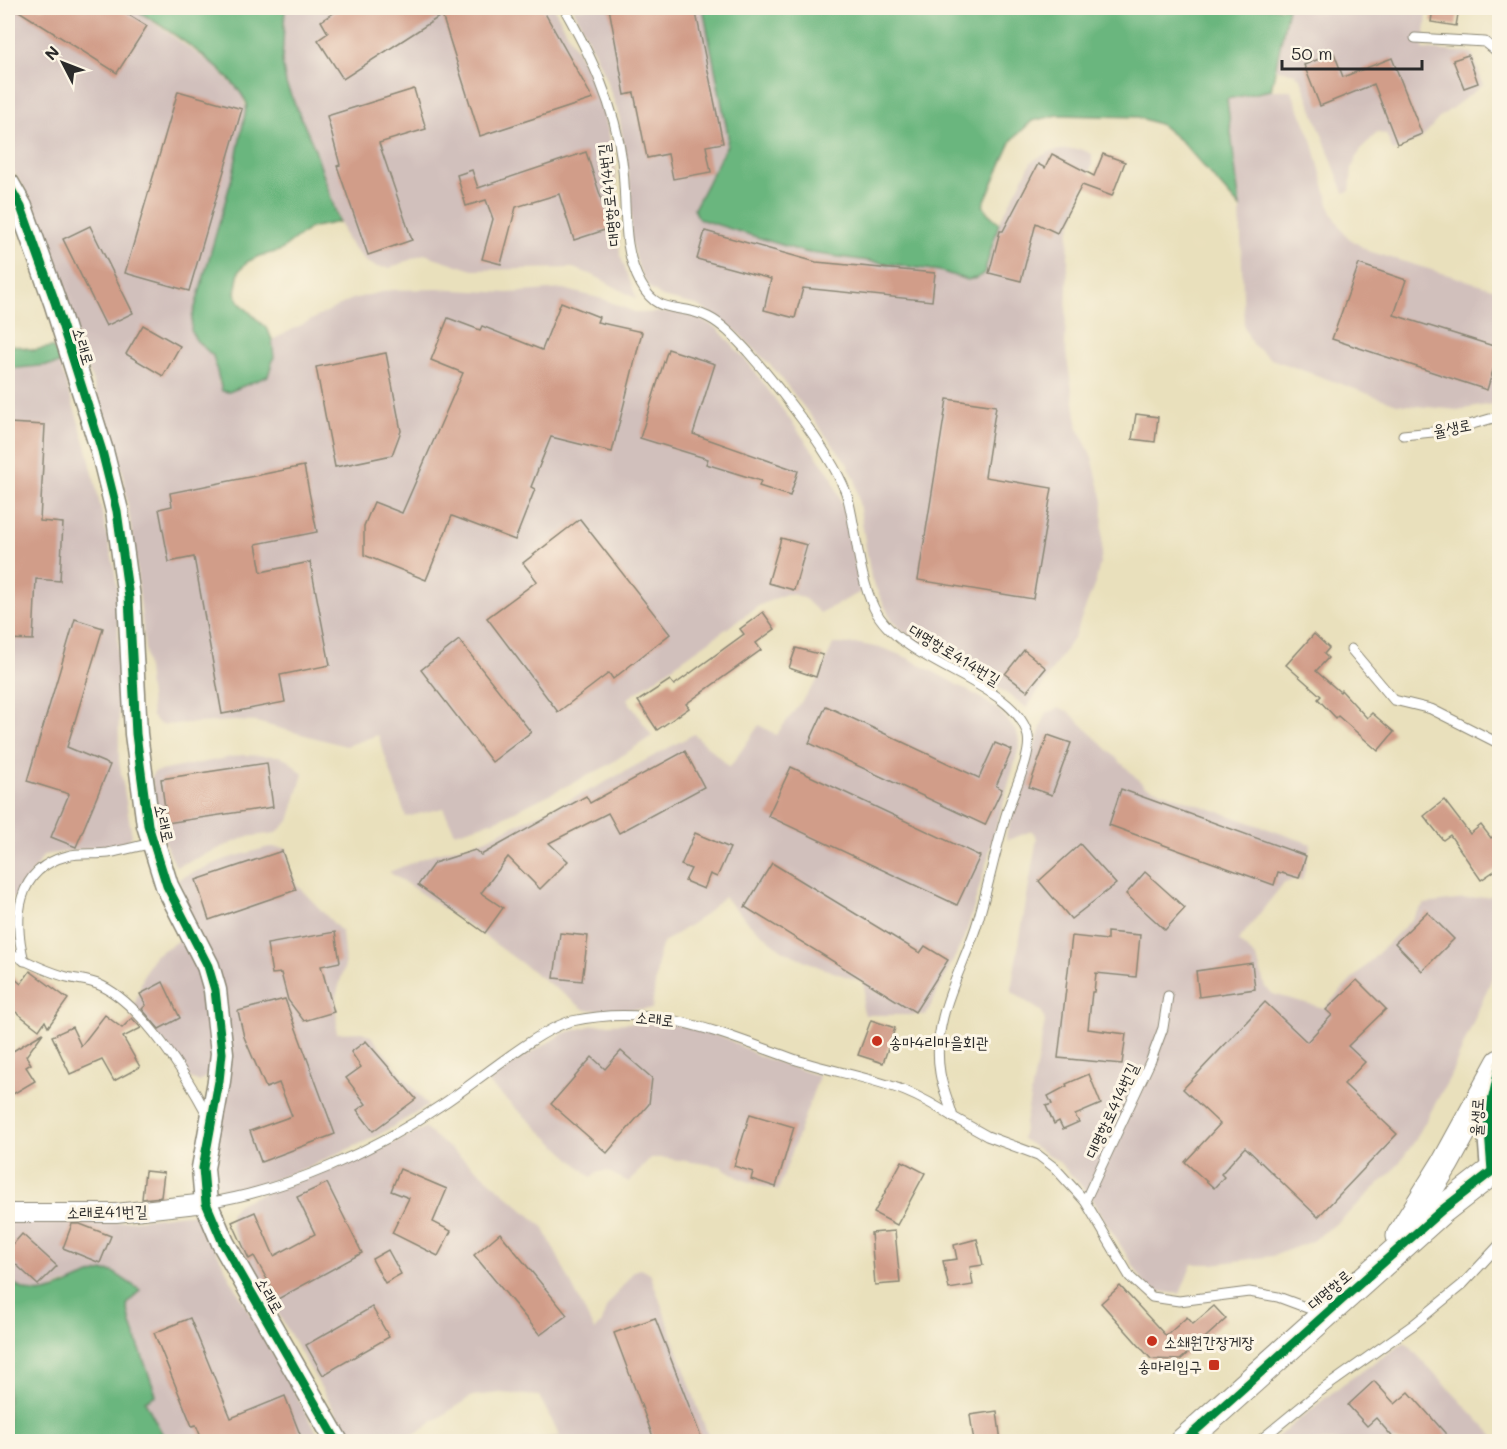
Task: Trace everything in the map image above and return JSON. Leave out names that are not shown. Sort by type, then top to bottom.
[{"type":"main road","points":[[1387,1258],[1446,1162],[1500,1064]]},
{"type":"main road","name":"대명항로","points":[[1183,1442],[1387,1258],[1497,1172]]},
{"type":"street","name":"소래로","points":[[8,184],[21,207],[55,302],[102,451],[117,511],[129,598],[136,734],[148,825],[167,886],[208,966],[215,990],[222,1053],[203,1168],[206,1203],[223,1243],[337,1442]]},
{"type":"street","name":"율생로","points":[[1497,1172],[1488,1119],[1500,1064]]},
{"type":"street","name":"소래로41번길","points":[[8,1214],[116,1213],[206,1203]]},
{"type":"lane","name":"대명항로414번길","points":[[564,8],[597,72],[613,117],[622,159],[628,249],[647,294],[656,305],[709,317],[720,324],[750,355],[816,440],[838,476],[847,496],[867,588],[874,609],[886,627],[923,655],[1012,708],[1028,735],[1026,753],[1007,812],[976,926],[942,1018],[938,1048],[940,1077],[953,1117]]},
{"type":"lane","points":[[1415,38],[1485,42],[1500,54]]},
{"type":"lane","name":"율생로","points":[[1403,435],[1452,430],[1500,416]]},
{"type":"lane","points":[[1351,649],[1394,700],[1431,709],[1500,744]]},
{"type":"lane","points":[[24,961],[18,938],[18,907],[34,876],[46,863],[68,855],[107,853],[153,843]]},
{"type":"lane","points":[[8,952],[37,967],[103,986],[127,1005],[179,1065],[210,1121]]},
{"type":"lane","name":"대명항로414번길","points":[[1085,1201],[1151,1060],[1162,1028],[1168,996]]},
{"type":"lane","name":"소래로","points":[[206,1203],[245,1197],[283,1184],[387,1137],[441,1105],[545,1034],[569,1022],[594,1017],[668,1018],[706,1026],[789,1058],[903,1090],[953,1117]]},
{"type":"lane","points":[[953,1117],[987,1136],[1038,1155],[1055,1168],[1085,1201],[1130,1276],[1152,1297],[1179,1301],[1250,1292],[1278,1297],[1324,1313]]},
{"type":"lane","points":[[1258,1442],[1319,1392],[1413,1325],[1463,1284],[1500,1244]]},
{"type":"shaded area","points":[[8,8],[133,8],[213,65],[242,94],[247,113],[233,174],[192,318],[191,331],[196,340],[213,356],[218,368],[218,384],[274,357],[272,340],[352,299],[390,290],[438,289],[508,293],[563,289],[603,299],[637,313],[675,312],[694,316],[717,328],[750,365],[832,477],[844,511],[861,592],[820,613],[805,599],[796,595],[786,594],[760,605],[627,699],[652,736],[605,767],[497,820],[455,833],[443,808],[406,817],[378,735],[346,746],[256,722],[161,725],[152,717],[136,563],[123,473],[55,269],[23,187],[8,162]]},
{"type":"shaded area","points":[[285,8],[554,8],[594,82],[604,112],[615,161],[620,255],[637,299],[593,275],[573,268],[473,270],[424,254],[390,268],[377,267],[366,262],[346,239],[314,147],[286,84],[282,61]]},
{"type":"shaded area","points":[[573,8],[703,8],[728,135],[727,145],[694,209],[699,219],[781,245],[825,256],[940,271],[967,280],[984,273],[999,223],[1032,161],[1049,152],[1061,150],[1081,149],[1092,154],[1092,165],[1069,232],[1065,345],[1078,428],[1092,457],[1103,501],[1102,553],[1096,581],[1074,637],[1027,708],[993,684],[902,631],[892,621],[871,578],[855,479],[847,463],[775,370],[735,330],[699,306],[662,297],[648,287],[638,266],[631,241],[631,193],[619,115],[603,71]]},
{"type":"shaded area","points":[[1288,8],[1428,8],[1423,49],[1472,53],[1483,85],[1440,117],[1421,139],[1393,151],[1386,134],[1377,133],[1361,149],[1352,168],[1350,191],[1344,193],[1301,79],[1295,73],[1276,69]]},
{"type":"shaded area","points":[[1271,90],[1291,90],[1312,140],[1331,211],[1346,236],[1368,251],[1499,290],[1499,403],[1458,410],[1397,404],[1271,359],[1252,344],[1244,326],[1240,208],[1227,99]]},
{"type":"shaded area","points":[[60,364],[87,448],[114,566],[118,595],[119,761],[132,836],[126,843],[44,855],[15,898],[8,896],[8,369]]},
{"type":"shaded area","points":[[833,644],[860,644],[885,649],[908,658],[978,696],[1001,712],[1017,733],[1020,744],[966,934],[926,1015],[865,1015],[862,1006],[865,990],[862,982],[819,967],[782,950],[750,924],[724,897],[702,917],[664,942],[659,952],[652,1009],[585,1010],[479,932],[389,872],[434,854],[484,840],[598,786],[694,734],[730,767],[759,725],[776,735],[818,680]]},
{"type":"shaded area","points":[[1059,708],[1068,711],[1145,786],[1311,844],[1302,881],[1293,880],[1283,884],[1238,941],[1257,958],[1265,987],[1273,994],[1324,1008],[1424,904],[1499,895],[1499,957],[1490,983],[1450,1077],[1413,1144],[1393,1171],[1340,1221],[1312,1241],[1273,1256],[1214,1264],[1192,1264],[1180,1294],[1154,1291],[1144,1283],[1087,1192],[1058,1161],[1022,1139],[1045,1022],[1042,1012],[1012,992],[1012,984],[1037,838],[1032,831],[1008,840],[1006,836],[1013,808],[1046,713]]},
{"type":"shaded area","points":[[242,755],[279,756],[288,760],[303,774],[289,821],[276,833],[246,837],[176,867],[159,830],[151,777],[154,772]]},
{"type":"shaded area","points":[[269,847],[287,848],[289,867],[296,884],[342,932],[345,965],[336,996],[337,1033],[362,1032],[371,1036],[428,1106],[375,1137],[306,1168],[241,1192],[231,1192],[217,1186],[214,1158],[227,1089],[178,879],[226,859]]},
{"type":"shaded area","points":[[184,937],[198,964],[213,1019],[210,1074],[200,1082],[190,1078],[134,1007],[144,974],[154,956]]},
{"type":"shaded area","points":[[642,1022],[680,1025],[726,1038],[759,1056],[819,1076],[778,1191],[741,1179],[720,1166],[665,1158],[650,1158],[629,1182],[607,1171],[599,1172],[591,1177],[488,1083],[511,1065],[564,1033],[594,1025]]},
{"type":"shaded area","points":[[424,1128],[480,1172],[543,1227],[594,1330],[602,1323],[606,1308],[634,1271],[641,1269],[650,1273],[710,1441],[514,1441],[560,1436],[539,1396],[500,1393],[472,1396],[404,1441],[352,1441],[250,1265],[231,1227],[230,1214],[237,1205],[246,1200],[379,1150]]},
{"type":"shaded area","points":[[197,1214],[202,1222],[231,1280],[322,1441],[166,1441],[145,1401],[127,1305],[139,1290],[67,1283],[41,1294],[28,1293],[8,1278],[8,1221],[75,1219],[118,1222]]},
{"type":"shaded area","points":[[1405,1342],[1499,1442],[1271,1442],[1343,1384]]},
{"type":"green space","points":[[133,8],[285,8],[282,61],[286,84],[314,147],[339,222],[310,228],[280,251],[259,256],[247,262],[239,271],[235,293],[241,304],[268,330],[274,357],[268,376],[229,392],[222,391],[213,356],[196,340],[191,331],[192,318],[233,174],[247,104],[228,78],[213,64],[179,38]]},
{"type":"green space","points":[[703,8],[1288,8],[1271,90],[1227,99],[1240,208],[1183,143],[1161,125],[1138,117],[1058,115],[1032,121],[1012,140],[983,205],[999,223],[984,273],[977,278],[967,280],[940,271],[804,252],[699,219],[694,209],[727,145],[728,135]]},
{"type":"green space","points":[[8,344],[34,350],[52,347],[58,354],[60,364],[8,369]]},
{"type":"green space","points":[[104,1271],[113,1272],[140,1290],[127,1305],[131,1324],[156,1395],[145,1401],[166,1441],[8,1441],[8,1278],[20,1288],[31,1292],[43,1292]]},
{"type":"building","points":[[14,8],[118,8],[147,26],[117,73]]},
{"type":"building","points":[[341,8],[542,8],[593,99],[480,136],[442,15],[343,79],[318,40],[328,33],[321,21]]},
{"type":"building","points":[[609,8],[695,8],[723,143],[706,146],[711,172],[673,179],[668,154],[647,158],[634,93],[625,95]]},
{"type":"building","points":[[1433,8],[1459,8],[1456,26],[1431,22]]},
{"type":"building","points":[[1334,53],[1343,77],[1392,58],[1422,134],[1397,144],[1374,84],[1320,106],[1304,65]]},
{"type":"building","points":[[1468,55],[1478,83],[1464,88],[1453,60]]},
{"type":"building","points":[[414,89],[426,129],[379,143],[412,240],[368,255],[337,166],[340,165],[327,116]]},
{"type":"building","points":[[178,91],[242,109],[189,291],[125,273]]},
{"type":"building","points":[[586,152],[611,228],[574,240],[559,194],[516,207],[501,264],[482,259],[493,219],[486,200],[466,206],[457,175],[472,170],[478,188]]},
{"type":"building","points":[[1052,154],[1094,176],[1103,154],[1125,162],[1112,196],[1082,185],[1057,233],[1036,223],[1021,281],[989,273],[1000,231],[1003,231],[1038,164],[1045,168]]},
{"type":"building","points":[[90,226],[133,313],[106,326],[63,239]]},
{"type":"building","points":[[705,231],[816,262],[935,273],[932,301],[803,288],[795,318],[764,310],[771,279],[697,259]]},
{"type":"building","points":[[1359,264],[1406,280],[1394,315],[1500,348],[1487,390],[1332,339]]},
{"type":"building","points":[[561,302],[599,317],[597,322],[642,332],[612,452],[551,437],[531,487],[535,489],[515,540],[452,516],[426,580],[364,555],[364,526],[374,502],[402,513],[463,373],[431,360],[448,318],[480,330],[482,326],[542,350]]},
{"type":"building","points":[[143,325],[180,346],[163,376],[126,354]]},
{"type":"building","points":[[668,349],[715,364],[693,434],[798,471],[790,496],[759,486],[761,481],[706,464],[708,459],[640,438]]},
{"type":"building","points":[[386,353],[401,431],[392,455],[335,467],[316,367]]},
{"type":"building","points":[[947,399],[996,406],[985,477],[1052,488],[1033,599],[918,580]]},
{"type":"building","points":[[1136,414],[1158,417],[1155,442],[1132,439]]},
{"type":"building","points":[[8,423],[45,425],[40,521],[63,523],[60,581],[36,579],[33,640],[8,639]]},
{"type":"building","points":[[304,466],[317,532],[256,544],[261,572],[310,562],[330,665],[280,675],[285,702],[222,714],[194,557],[169,562],[159,509],[172,506],[170,493]]},
{"type":"building","points":[[580,519],[670,634],[613,679],[609,673],[558,712],[487,618],[537,581],[523,563]]},
{"type":"building","points":[[781,538],[807,545],[794,590],[768,583]]},
{"type":"building","points":[[763,612],[775,629],[756,643],[761,650],[686,704],[689,708],[657,730],[638,701],[670,680],[674,685],[744,634],[740,629]]},
{"type":"building","points":[[75,619],[103,628],[67,747],[110,765],[76,847],[51,837],[69,794],[27,781]]},
{"type":"building","points":[[1314,634],[1329,648],[1324,654],[1328,658],[1316,671],[1340,692],[1341,690],[1367,718],[1372,713],[1394,732],[1378,751],[1338,716],[1336,718],[1318,699],[1321,696],[1286,665]]},
{"type":"building","points":[[459,640],[531,732],[492,762],[421,670]]},
{"type":"building","points":[[796,648],[823,655],[816,677],[789,668]]},
{"type":"building","points":[[1024,650],[1046,668],[1027,691],[1005,674]]},
{"type":"building","points":[[826,706],[979,778],[995,743],[1012,750],[996,786],[1002,789],[985,825],[809,743]]},
{"type":"building","points":[[1048,735],[1071,743],[1052,795],[1029,787]]},
{"type":"building","points":[[685,751],[704,787],[619,833],[608,813],[549,843],[568,861],[540,889],[508,857],[481,893],[503,908],[485,933],[418,885],[434,863],[475,850],[481,855],[586,796],[590,803]]},
{"type":"building","points":[[267,763],[273,807],[167,823],[161,779]]},
{"type":"building","points":[[791,767],[980,856],[957,905],[768,816]]},
{"type":"building","points":[[1121,789],[1306,856],[1299,878],[1278,872],[1274,885],[1109,825]]},
{"type":"building","points":[[1444,800],[1470,834],[1481,825],[1491,838],[1500,831],[1500,867],[1481,880],[1450,835],[1443,840],[1424,816]]},
{"type":"building","points":[[695,833],[730,848],[717,877],[710,874],[704,889],[685,881],[691,869],[681,865]]},
{"type":"building","points":[[1080,844],[1116,884],[1071,919],[1039,881]]},
{"type":"building","points":[[282,851],[296,890],[209,920],[196,880]]},
{"type":"building","points":[[772,863],[920,953],[925,946],[948,960],[915,1012],[745,907]]},
{"type":"building","points":[[1145,872],[1185,908],[1165,930],[1126,894]]},
{"type":"building","points":[[1427,912],[1454,939],[1422,971],[1395,943]]},
{"type":"building","points":[[335,932],[340,962],[321,966],[334,1012],[304,1021],[288,1000],[281,973],[272,974],[267,944]]},
{"type":"building","points":[[1107,932],[1140,935],[1136,977],[1096,973],[1094,992],[1092,992],[1088,1029],[1126,1034],[1122,1064],[1058,1058],[1072,936],[1107,940]]},
{"type":"building","points":[[560,933],[588,936],[582,981],[554,978]]},
{"type":"building","points":[[1252,963],[1255,989],[1199,997],[1196,971]]},
{"type":"building","points":[[30,971],[68,999],[48,1027],[45,1021],[39,1030],[8,1006],[8,973],[21,984]]},
{"type":"building","points":[[1357,980],[1386,1009],[1348,1046],[1365,1062],[1344,1084],[1397,1134],[1318,1217],[1245,1147],[1221,1174],[1224,1177],[1214,1188],[1185,1162],[1220,1124],[1183,1089],[1265,1002],[1307,1042],[1332,1015],[1326,1010]]},
{"type":"building","points":[[163,982],[180,1018],[159,1029],[142,1009],[146,1005],[140,994]]},
{"type":"building","points":[[285,999],[335,1134],[261,1162],[250,1131],[292,1116],[279,1083],[266,1088],[244,1037],[238,1011]]},
{"type":"building","points":[[105,1015],[122,1028],[132,1018],[141,1028],[123,1037],[140,1067],[114,1081],[102,1060],[70,1074],[52,1036],[72,1027],[81,1046]]},
{"type":"building","name":"송마4리마을회관","points":[[871,1020],[895,1028],[883,1063],[858,1055]]},
{"type":"building","points":[[43,1033],[26,1056],[31,1064],[26,1067],[35,1081],[13,1094],[8,1084],[8,1054]]},
{"type":"building","points":[[366,1041],[416,1099],[373,1131],[357,1110],[366,1104],[346,1078],[361,1067],[351,1052]]},
{"type":"building","points":[[621,1051],[652,1078],[649,1104],[607,1153],[551,1104],[592,1057],[605,1069]]},
{"type":"building","points":[[1089,1074],[1101,1104],[1075,1115],[1079,1122],[1063,1129],[1059,1121],[1054,1124],[1046,1106],[1052,1104],[1048,1096],[1067,1086],[1066,1084]]},
{"type":"building","points":[[750,1114],[794,1127],[776,1187],[751,1179],[753,1172],[734,1166]]},
{"type":"building","points":[[902,1161],[925,1173],[897,1225],[874,1213]]},
{"type":"building","points":[[400,1169],[447,1189],[433,1222],[451,1231],[438,1256],[392,1233],[409,1198],[391,1191]]},
{"type":"building","points":[[145,1171],[164,1173],[161,1197],[142,1199]]},
{"type":"building","points":[[327,1183],[362,1253],[278,1299],[254,1256],[249,1259],[232,1222],[255,1212],[274,1256],[315,1234],[297,1197]]},
{"type":"building","points":[[72,1224],[80,1224],[111,1236],[100,1263],[63,1248]]},
{"type":"building","points":[[895,1231],[900,1283],[875,1285],[871,1233]]},
{"type":"building","points":[[500,1233],[567,1315],[540,1335],[474,1255]]},
{"type":"building","points":[[22,1234],[57,1266],[38,1285],[8,1257],[8,1250]]},
{"type":"building","points":[[977,1239],[983,1265],[970,1267],[973,1285],[949,1289],[943,1261],[957,1259],[954,1245]]},
{"type":"building","points":[[388,1250],[401,1274],[385,1283],[372,1259]]},
{"type":"building","points":[[1120,1286],[1166,1336],[1187,1317],[1193,1324],[1214,1306],[1226,1319],[1180,1360],[1151,1359],[1101,1303]]},
{"type":"building","points":[[372,1307],[389,1337],[323,1375],[306,1345]]},
{"type":"building","points":[[190,1318],[231,1418],[285,1396],[303,1442],[203,1442],[196,1425],[192,1426],[154,1333]]},
{"type":"building","points":[[655,1318],[703,1442],[655,1442],[614,1333]]},
{"type":"building","points":[[1374,1381],[1395,1404],[1409,1392],[1453,1442],[1397,1442],[1376,1418],[1367,1426],[1348,1405]]},
{"type":"building","points":[[997,1411],[1001,1442],[974,1442],[970,1415]]},
{"type":"cycle path","points":[[8,184],[21,207],[55,302],[102,451],[117,511],[129,598],[136,734],[148,825],[167,886],[208,966],[215,990],[222,1053],[203,1168],[206,1203],[223,1243],[337,1442]]},
{"type":"cycle path","points":[[1492,1171],[1488,1119],[1500,1065]]},
{"type":"cycle path","points":[[1183,1442],[1442,1210],[1500,1165]]},
{"type":"place","name":"송마4리마을회관","points":[[877,1041]]},
{"type":"place","name":"소쇄원간장게장","points":[[1152,1341]]},
{"type":"place","name":"송마리입구","points":[[1214,1365]]}]
